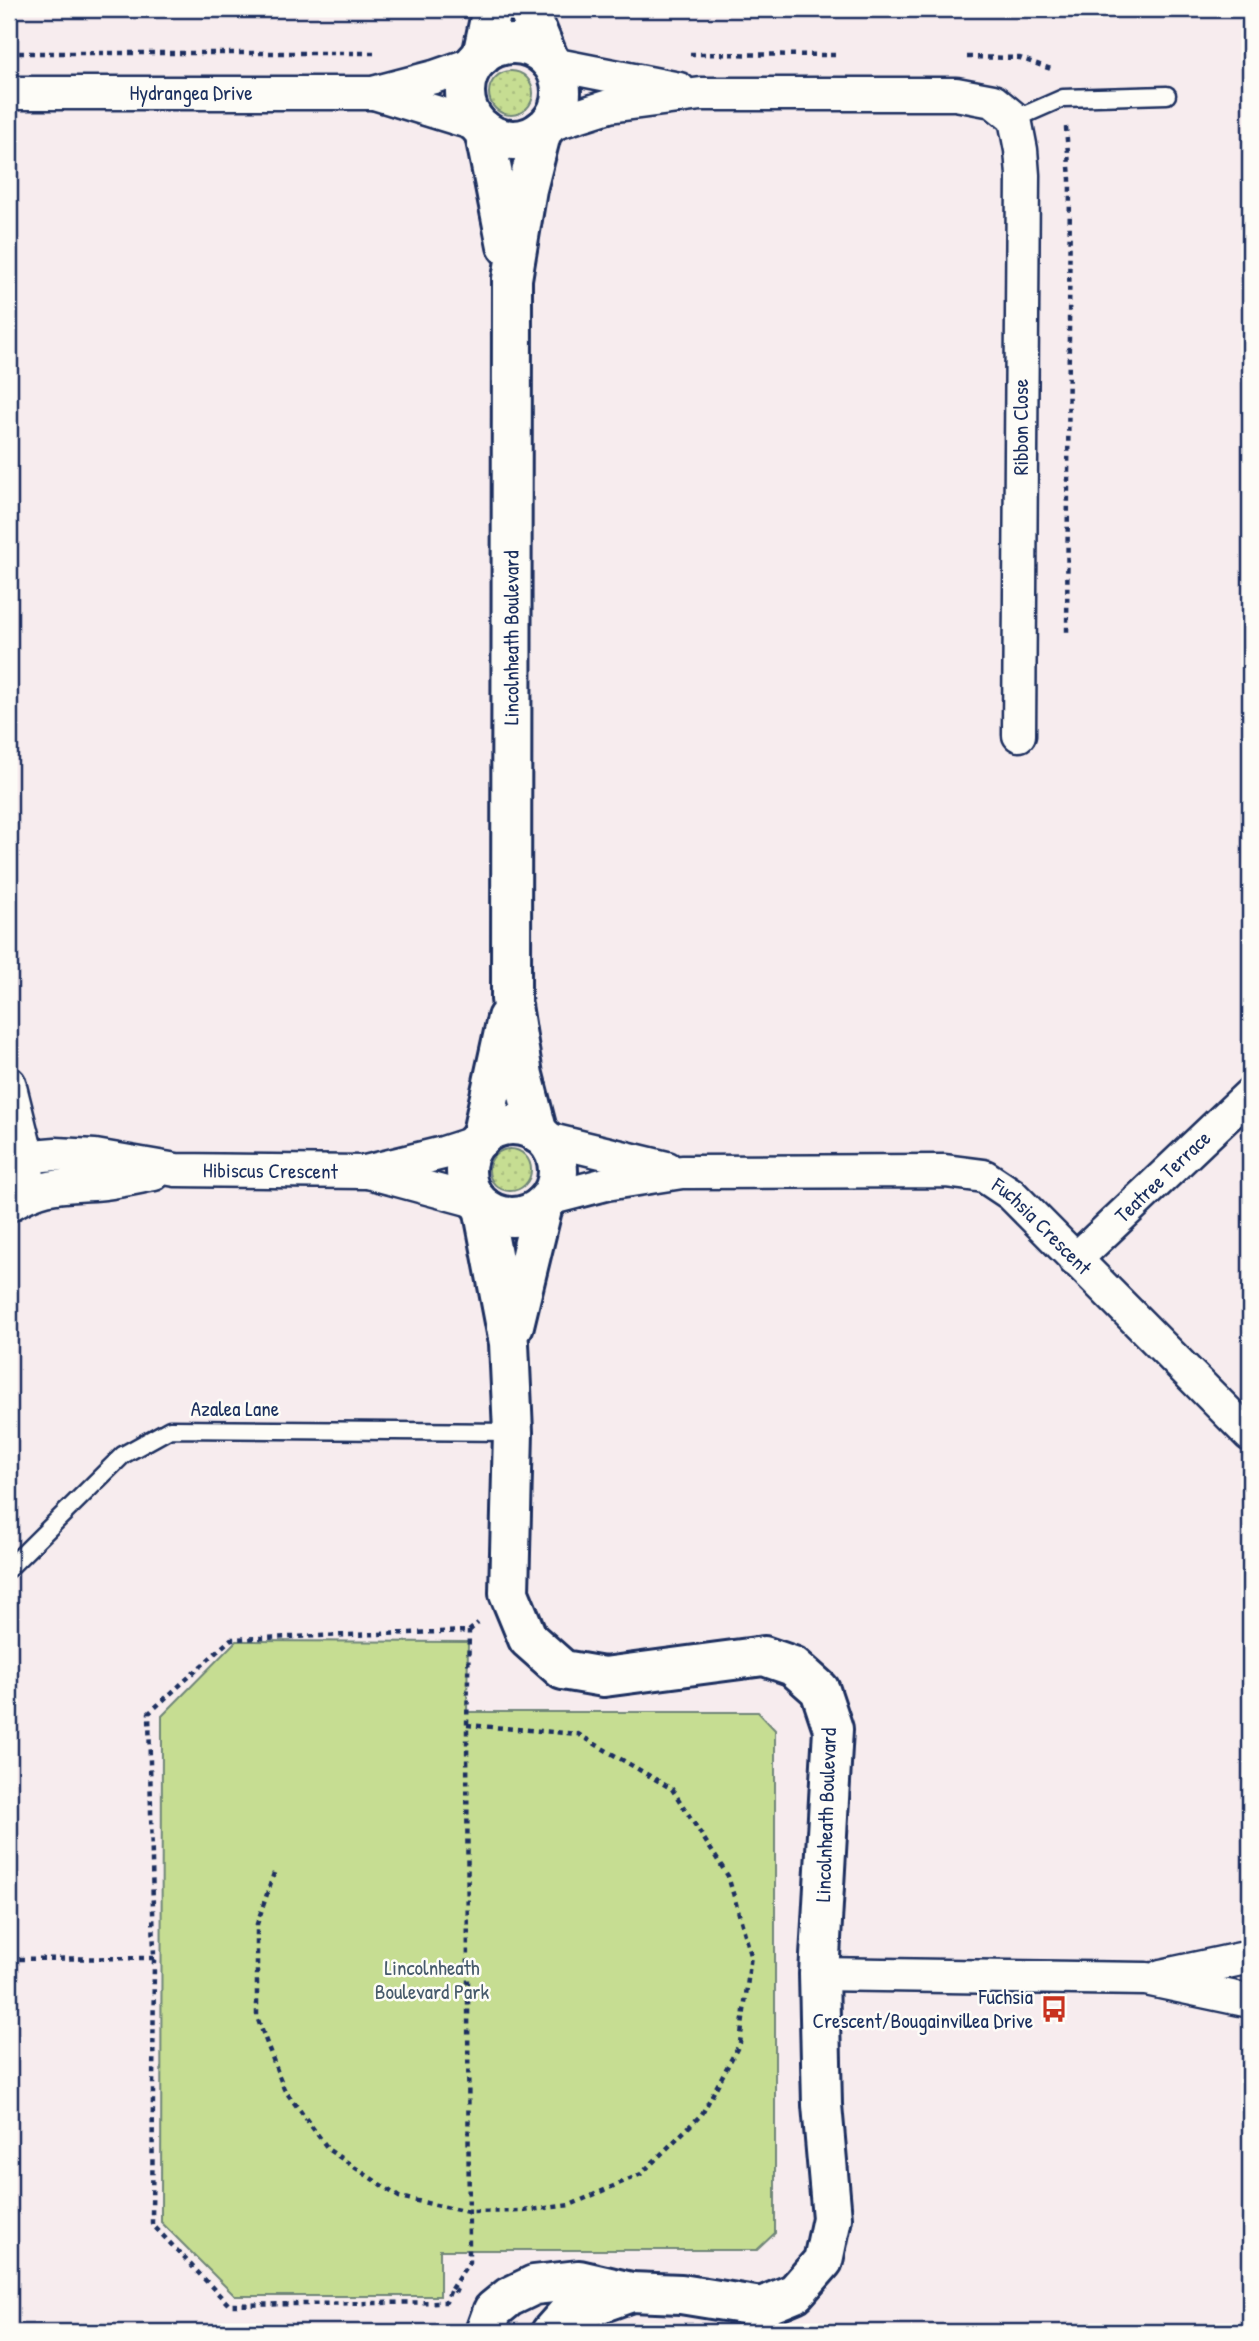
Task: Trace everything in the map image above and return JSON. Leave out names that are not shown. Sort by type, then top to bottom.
[{"type":"street","points":[[479,59],[492,9]]},
{"type":"street","points":[[528,9],[561,84],[555,116],[545,128]]},
{"type":"street","points":[[701,94],[551,62],[532,48],[511,44],[490,50],[479,59],[470,71],[466,94],[472,116],[481,128],[493,136],[513,140],[533,136],[545,128],[610,106],[701,94],[956,94],[993,101],[1015,119]]},
{"type":"street","name":"Hydrangea Drive","points":[[9,93],[373,93],[434,78],[479,59]]},
{"type":"street","name":"Hydrangea Drive","points":[[373,93],[481,128]]},
{"type":"street","name":"Ribbon Close","points":[[1015,119],[1023,175],[1019,734]]},
{"type":"street","name":"Lincolnheath Boulevard","points":[[481,128],[497,187],[512,279]]},
{"type":"street","name":"Lincolnheath Boulevard","points":[[541,1136],[523,1075],[511,999],[512,279],[527,188],[545,128]]},
{"type":"street","name":"Lincolnheath Boulevard","points":[[479,1140],[511,999]]},
{"type":"street","points":[[9,1083],[24,1143],[14,1163],[19,1198]]},
{"type":"street","name":"Teatree Terrace","points":[[1075,1260],[1250,1094]]},
{"type":"street","points":[[513,1125],[541,1136],[553,1152],[557,1167],[555,1184],[545,1202],[529,1213],[513,1217],[497,1215],[481,1205],[469,1189],[466,1172],[468,1157],[479,1140],[496,1128],[513,1125]]},
{"type":"street","name":"Fuchsia Crescent","points":[[541,1136],[682,1172]]},
{"type":"street","name":"Hibiscus Crescent","points":[[14,1163],[56,1154],[95,1156],[176,1170],[365,1172],[443,1153],[479,1140]]},
{"type":"street","name":"Hibiscus Crescent","points":[[19,1198],[50,1186],[106,1182],[176,1170]]},
{"type":"street","name":"Fuchsia Crescent","points":[[545,1202],[606,1185],[682,1172],[945,1171],[984,1176],[1011,1194],[1250,1435]]},
{"type":"street","name":"Hibiscus Crescent","points":[[365,1172],[481,1205]]},
{"type":"street","name":"Lincolnheath Boulevard","points":[[509,1343],[545,1202]]},
{"type":"street","name":"Lincolnheath Boulevard","points":[[481,1205],[495,1260],[509,1343],[513,1432],[509,1593],[528,1639],[563,1670],[604,1677],[764,1656],[793,1666],[820,1690],[833,1729],[819,1974],[822,2105],[832,2218],[823,2261],[795,2293],[761,2307],[681,2294],[631,2292],[579,2280],[558,2281],[534,2285],[509,2297],[492,2324]]},
{"type":"street","points":[[1146,1979],[1250,1957]]},
{"type":"street","points":[[819,1974],[1146,1979],[1250,2001]]},
{"type":"street","name":"Lincolnheath Boulevard","points":[[551,2332],[566,2315],[631,2292]]},
{"type":"lane","points":[[1015,119],[1063,98],[1167,96]]},
{"type":"lane","name":"Azalea Lane","points":[[9,1568],[123,1455],[170,1429],[513,1432]]},
{"type":"path","points":[[9,53],[382,53]]},
{"type":"path","points":[[678,54],[839,55]]},
{"type":"path","points":[[964,57],[1020,58],[1051,69],[1063,98],[1070,179],[1067,636]]},
{"type":"path","points":[[469,1631],[469,2262],[451,2289],[446,2302],[229,2305],[152,2224],[154,1958],[149,1713],[231,1639],[469,1631],[509,1593]]},
{"type":"path","points":[[274,1873],[257,1924],[257,2017],[284,2090],[329,2150],[400,2197],[468,2213],[570,2205],[641,2174],[702,2114],[740,2043],[751,1955],[729,1876],[672,1789],[578,1734],[467,1725]]},
{"type":"path","points":[[9,1959],[154,1958]]},
{"type":"path","points":[[451,2289],[492,2324]]},
{"type":"green space","points":[[511,71],[527,77],[533,93],[527,109],[511,115],[495,109],[489,93],[495,77]]},
{"type":"green space","points":[[510,1149],[525,1155],[531,1170],[525,1185],[510,1191],[495,1185],[489,1170],[495,1155]]},
{"type":"green space","name":"Lincolnheath Boulevard Park","points":[[236,1641],[468,1642],[467,1712],[758,1712],[775,1730],[775,2233],[757,2250],[440,2250],[440,2296],[235,2296],[161,2222],[162,1716]]},
{"type":"place","name":"Fuchsia Crescent/Bougainvillea Drive","points":[[1054,2009]]}]
